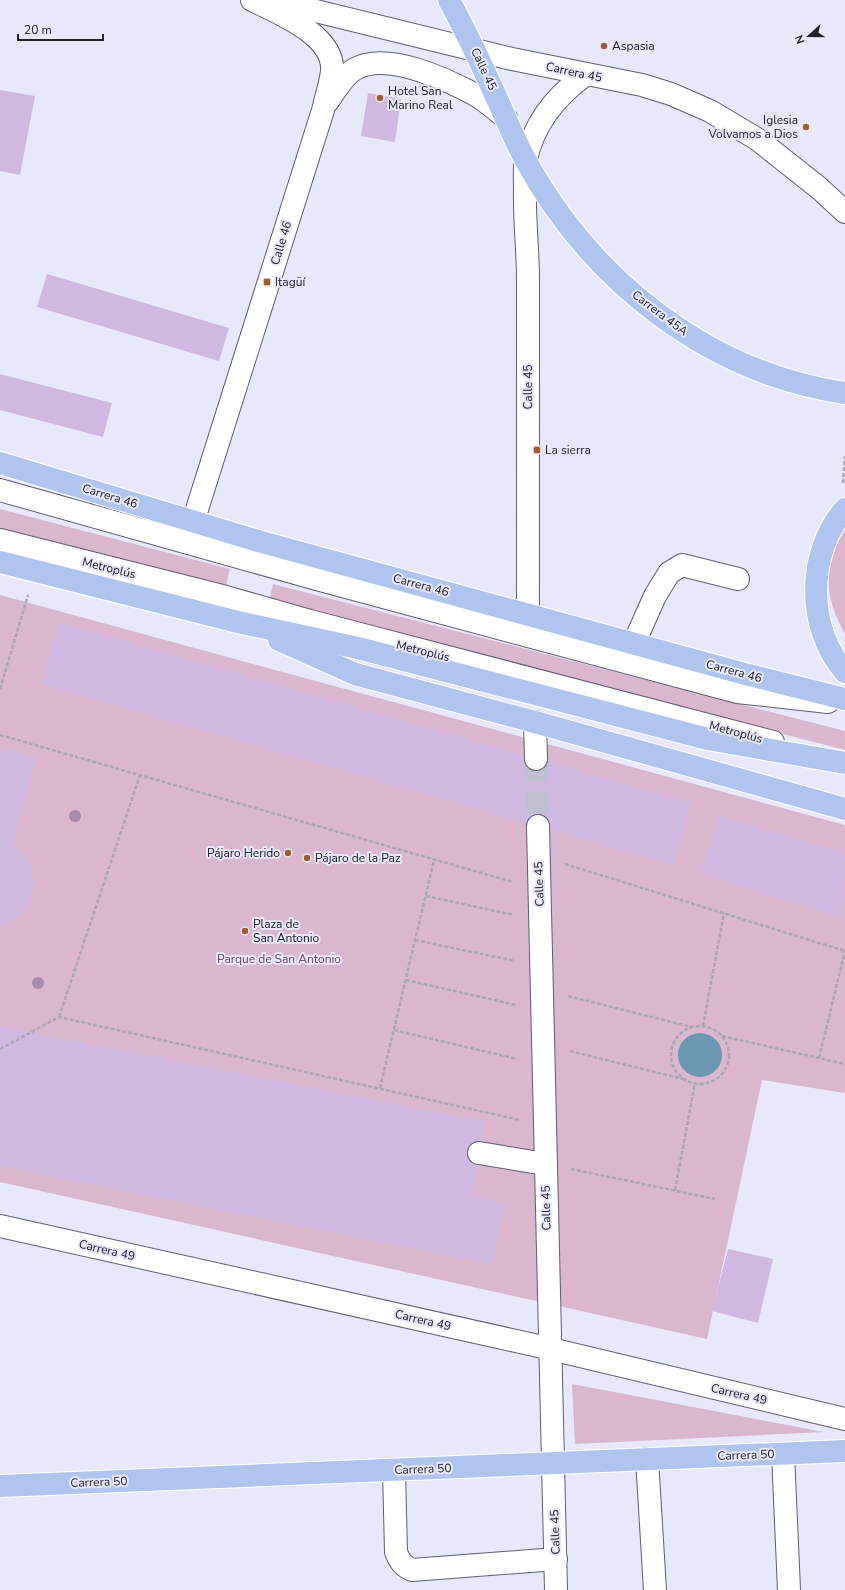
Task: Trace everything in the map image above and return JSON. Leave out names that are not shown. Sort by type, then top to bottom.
[{"type":"main road","name":"Calle 45","points":[[449,0],[475,49],[526,161]]},
{"type":"main road","name":"Carrera 45A","points":[[526,161],[563,220],[588,250],[615,279],[652,309],[698,342],[738,362],[820,389],[845,393]]},
{"type":"main road","name":"Carrera 46","points":[[0,463],[258,541],[745,674],[845,699]]},
{"type":"main road","points":[[845,509],[828,534],[820,556],[816,580],[816,604],[821,627],[830,650],[845,672]]},
{"type":"main road","points":[[0,562],[238,622],[358,648],[708,739],[845,763]]},
{"type":"main road","points":[[238,622],[355,674],[535,722],[845,809]]},
{"type":"main road","name":"Carrera 50","points":[[0,1486],[845,1451]]},
{"type":"street","name":"Calle 46","points":[[193,522],[324,107],[332,69],[328,52],[316,37],[300,24],[252,0]]},
{"type":"street","name":"Carrera 45","points":[[271,0],[585,75],[642,85],[671,94],[710,111],[757,139],[841,201]]},
{"type":"street","points":[[324,107],[354,69],[370,63],[386,63],[413,69],[453,84],[488,103],[506,118]]},
{"type":"street","name":"Calle 45","points":[[528,614],[528,276],[524,212],[526,161],[532,140],[540,123],[554,103],[568,88],[585,75]]},
{"type":"street","points":[[0,490],[320,580],[737,692],[845,704]]},
{"type":"street","name":"Metroplús","points":[[0,540],[226,597],[310,622],[711,725],[845,763]]},
{"type":"street","points":[[634,643],[655,596],[669,573],[675,569],[682,565],[738,579]]},
{"type":"street","points":[[535,722],[536,759]]},
{"type":"street","name":"Calle 45","points":[[538,826],[556,1590]]},
{"type":"street","points":[[479,1153],[546,1164]]},
{"type":"street","name":"Carrera 49","points":[[0,1226],[550,1349],[845,1419]]},
{"type":"street","points":[[782,1454],[789,1590]]},
{"type":"street","points":[[647,1459],[655,1590]]},
{"type":"street","points":[[394,1470],[396,1552],[399,1561],[405,1567],[412,1570],[556,1559]]},
{"type":"path","points":[[0,689],[28,592]]},
{"type":"path","points":[[0,735],[506,880]]},
{"type":"path","points":[[59,1017],[140,775]]},
{"type":"path","points":[[538,856],[845,951],[819,1058]]},
{"type":"path","points":[[380,1088],[434,860]]},
{"type":"path","points":[[426,896],[515,915]]},
{"type":"path","points":[[703,1026],[724,913]]},
{"type":"path","points":[[415,940],[513,961]]},
{"type":"path","points":[[406,980],[511,1004]]},
{"type":"path","points":[[542,990],[692,1027],[703,1026],[717,1031],[722,1036],[727,1045],[729,1054],[727,1065],[722,1073],[714,1080],[705,1083],[695,1083],[542,1044]]},
{"type":"path","points":[[0,1049],[59,1017],[518,1120]]},
{"type":"path","points":[[684,1079],[673,1064],[672,1050],[677,1037],[692,1027]]},
{"type":"path","points":[[394,1030],[510,1057]]},
{"type":"path","points":[[722,1036],[845,1064]]},
{"type":"path","points":[[675,1190],[695,1083]]},
{"type":"path","points":[[546,1164],[715,1198]]},
{"type":"green space","points":[[0,509],[230,569],[225,590],[0,531]]},
{"type":"green space","points":[[845,528],[845,634],[833,607],[828,581],[832,555]]},
{"type":"green space","points":[[273,584],[845,731],[845,750],[269,601]]},
{"type":"green space","name":"Parque de San Antonio","points":[[0,595],[845,825],[845,1093],[762,1080],[707,1339],[0,1182]]},
{"type":"green space","points":[[572,1384],[824,1432],[575,1444]]},
{"type":"water","points":[[700,1033],[712,1037],[718,1043],[722,1055],[718,1067],[712,1073],[700,1077],[688,1073],[682,1067],[678,1055],[682,1043],[688,1037]]},
{"type":"building","points":[[0,90],[35,96],[20,175],[0,171]]},
{"type":"building","points":[[368,93],[401,99],[395,142],[361,136]]},
{"type":"building","points":[[47,274],[229,328],[219,361],[37,307]]},
{"type":"building","points":[[0,374],[112,403],[103,437],[0,410]]},
{"type":"building","points":[[59,622],[691,803],[673,865],[42,684]]},
{"type":"building","points":[[2,749],[36,757],[13,844],[22,852],[30,866],[34,882],[31,897],[26,908],[17,918],[0,927],[0,757]]},
{"type":"building","points":[[719,815],[845,853],[844,918],[701,874]]},
{"type":"building","points":[[0,1026],[485,1122],[471,1196],[504,1203],[492,1264],[0,1166]]},
{"type":"building","points":[[728,1249],[773,1259],[758,1323],[712,1311]]},
{"type":"tunnel","points":[[536,759],[538,826]]},
{"type":"place","name":"Aspasia","points":[[604,46]]},
{"type":"place","name":"Hotel San Marino Real","points":[[380,98]]},
{"type":"place","name":"Iglesia Volvamos a Dios","points":[[806,127]]},
{"type":"place","name":"Itagüí","points":[[267,282]]},
{"type":"place","name":"La sierra","points":[[537,450]]},
{"type":"place","name":"Pájaro Herido","points":[[288,853]]},
{"type":"place","name":"Pájaro de la Paz","points":[[307,858]]},
{"type":"place","name":"Plaza de San Antonio","points":[[245,931]]}]
